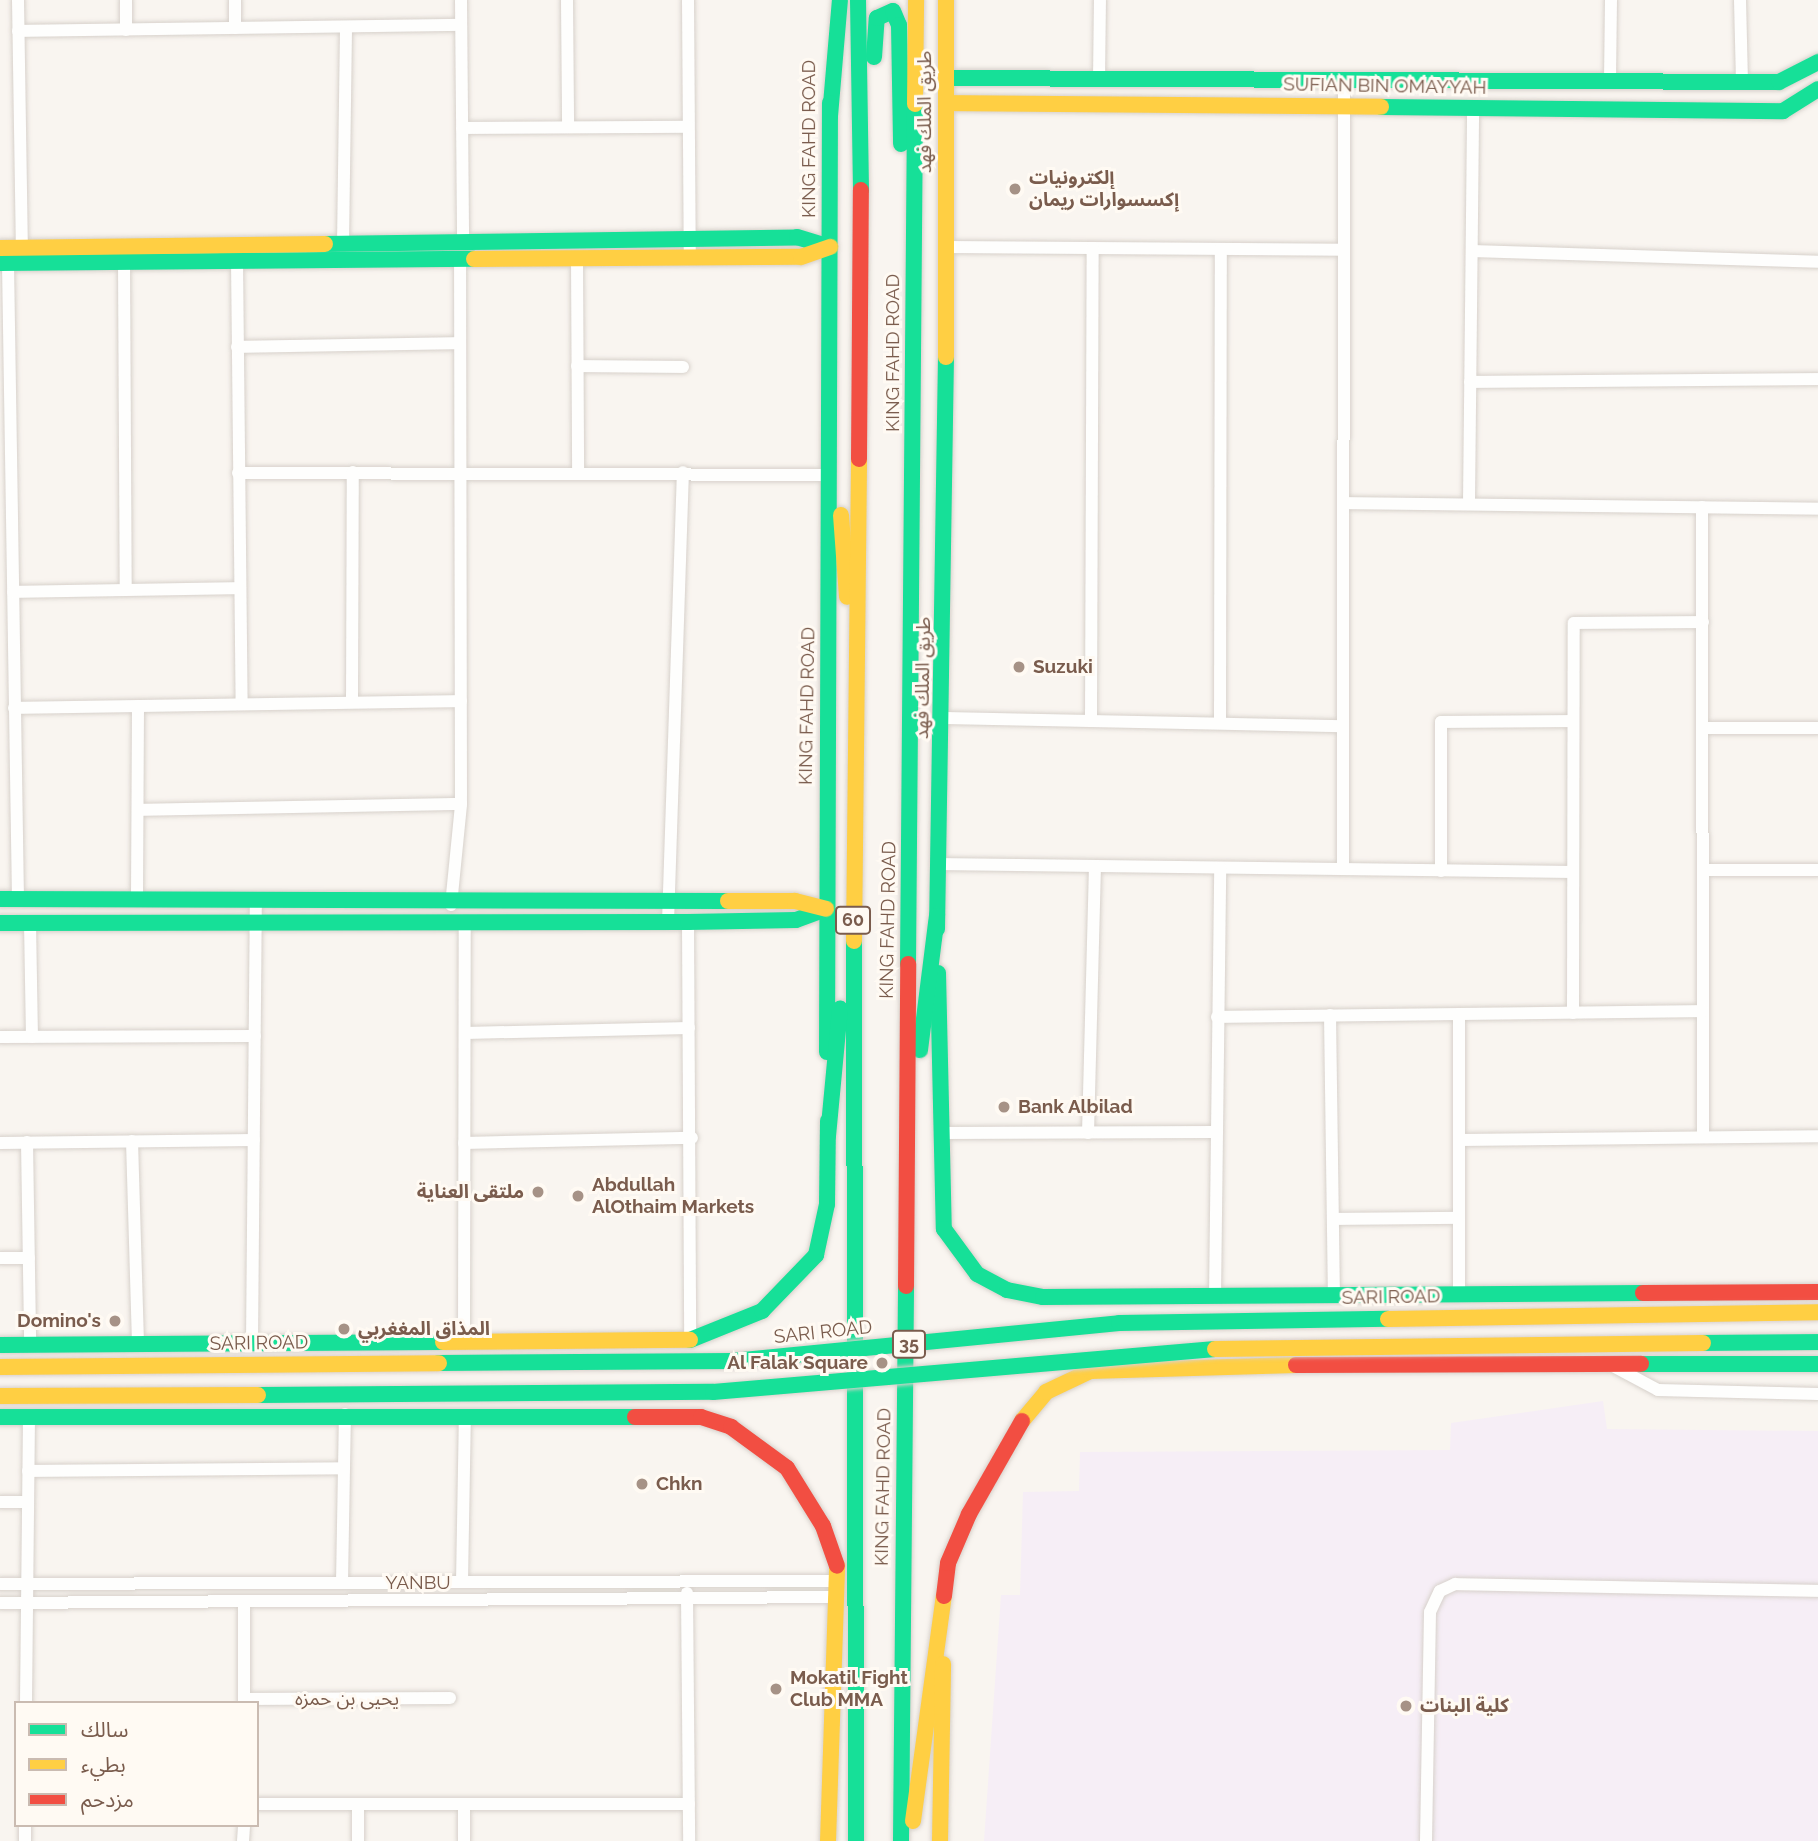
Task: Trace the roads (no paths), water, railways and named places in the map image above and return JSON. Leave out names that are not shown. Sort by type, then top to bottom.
[{"type":"main road","name":"KING FAHD ROAD","points":[[690,1340],[762,1311],[801,1276],[824,1230],[828,1136],[826,909],[830,0]]},
{"type":"main road","points":[[830,116],[840,0]]},
{"type":"main road","name":"KING FAHD ROAD","points":[[856,1841],[853,884],[854,687],[863,276],[858,0]]},
{"type":"main road","name":"KING FAHD ROAD","points":[[901,1841],[916,0]]},
{"type":"main road","name":"طريق الملك فهد","points":[[946,0],[945,718],[936,863],[939,1205],[957,1254],[1007,1290],[1043,1297],[1818,1292]]},
{"type":"main road","points":[[863,276],[870,220],[874,30],[884,10],[893,11],[899,24],[905,300],[914,374]]},
{"type":"main road","name":"SUFIAN BIN OMAYYAH","points":[[946,78],[1779,82],[1818,62]]},
{"type":"main road","name":"SUFIAN BIN OMAYYAH","points":[[946,103],[1783,111],[1818,89]]},
{"type":"main road","points":[[4,263],[237,260],[797,237],[830,247]]},
{"type":"main road","points":[[0,248],[343,244],[576,257],[801,257],[830,247]]},
{"type":"main road","name":"KING FAHD ROAD","points":[[830,364],[854,687]]},
{"type":"main road","points":[[828,1136],[853,884]]},
{"type":"main road","points":[[0,899],[137,898],[451,905],[795,901],[826,909]]},
{"type":"main road","points":[[0,923],[688,922],[796,920],[826,909]]},
{"type":"main road","points":[[907,1157],[937,916]]},
{"type":"main road","name":"SARI ROAD","points":[[0,1367],[733,1362],[1119,1324],[1818,1312]]},
{"type":"main road","points":[[0,1345],[690,1340]]},
{"type":"main road","name":"35","points":[[0,1396],[713,1392],[1198,1349],[1818,1342]]},
{"type":"main road","points":[[910,1841],[948,1563],[969,1514],[1020,1423],[1046,1392],[1090,1371],[1165,1365],[1818,1364]]},
{"type":"main road","points":[[0,1417],[654,1413],[731,1427],[786,1468],[822,1527],[836,1581],[828,1841]]},
{"type":"main road","points":[[940,1841],[944,1596]]},
{"type":"street","points":[[18,0],[22,248]]},
{"type":"street","points":[[126,0],[126,30]]},
{"type":"street","points":[[234,0],[234,28]]},
{"type":"street","points":[[451,905],[461,804],[461,0]]},
{"type":"street","points":[[567,0],[568,127]]},
{"type":"street","points":[[688,0],[690,257]]},
{"type":"street","points":[[1099,79],[1100,0]]},
{"type":"street","points":[[1610,81],[1611,0]]},
{"type":"street","points":[[1740,0],[1742,82]]},
{"type":"street","points":[[18,31],[460,25]]},
{"type":"street","points":[[343,244],[346,27]]},
{"type":"street","points":[[1343,80],[1343,868]]},
{"type":"street","points":[[1469,502],[1474,108]]},
{"type":"street","points":[[462,128],[688,127]]},
{"type":"street","points":[[946,247],[1344,250]]},
{"type":"street","points":[[1091,721],[1093,248]]},
{"type":"street","points":[[1220,723],[1221,249]]},
{"type":"street","points":[[1472,251],[1818,262]]},
{"type":"street","points":[[576,257],[578,471]]},
{"type":"street","points":[[237,260],[243,704]]},
{"type":"street","points":[[124,262],[126,590]]},
{"type":"street","points":[[4,263],[18,898]]},
{"type":"street","points":[[237,347],[460,343]]},
{"type":"street","points":[[576,366],[683,367]]},
{"type":"street","points":[[1470,382],[1818,379]]},
{"type":"street","points":[[238,473],[578,471],[830,475]]},
{"type":"street","points":[[352,702],[353,472]]},
{"type":"street","points":[[667,922],[671,901],[683,472]]},
{"type":"street","points":[[1344,503],[1469,502],[1818,509]]},
{"type":"street","points":[[1702,507],[1703,1135]]},
{"type":"street","points":[[13,592],[240,588]]},
{"type":"street","points":[[1573,1013],[1574,623],[1703,622]]},
{"type":"street","points":[[15,708],[461,701]]},
{"type":"street","points":[[137,898],[138,706]]},
{"type":"street","points":[[945,718],[1343,726]]},
{"type":"street","points":[[1441,871],[1441,722],[1573,721]]},
{"type":"street","points":[[1704,728],[1818,728]]},
{"type":"street","points":[[138,810],[461,804]]},
{"type":"street","points":[[936,863],[1573,872]]},
{"type":"street","points":[[1088,1133],[1095,866]]},
{"type":"street","points":[[1215,1296],[1220,868]]},
{"type":"street","points":[[1704,870],[1818,870]]},
{"type":"street","points":[[252,1343],[256,900]]},
{"type":"street","points":[[688,922],[692,1138],[690,1340]]},
{"type":"street","points":[[30,923],[32,1037]]},
{"type":"street","points":[[464,1341],[465,923]]},
{"type":"street","points":[[1217,1017],[1703,1011]]},
{"type":"street","points":[[1459,1014],[1459,1294]]},
{"type":"street","points":[[1329,1015],[1335,1295]]},
{"type":"street","points":[[465,1033],[689,1028]]},
{"type":"street","points":[[0,1037],[255,1036]]},
{"type":"street","points":[[940,1133],[1216,1132]]},
{"type":"street","points":[[1459,1140],[1703,1135],[1818,1136]]},
{"type":"street","points":[[464,1143],[692,1138]]},
{"type":"street","points":[[0,1143],[254,1140]]},
{"type":"street","points":[[132,1141],[138,1344]]},
{"type":"street","points":[[27,1142],[30,1344]]},
{"type":"street","points":[[1333,1219],[1459,1218]]},
{"type":"street","points":[[0,1258],[29,1258]]},
{"type":"street","points":[[1609,1365],[1658,1390],[1818,1394]]},
{"type":"street","points":[[342,1583],[345,1415]]},
{"type":"street","points":[[462,1582],[465,1415]]},
{"type":"street","points":[[26,1701],[29,1417]]},
{"type":"street","points":[[29,1471],[344,1468]]},
{"type":"street","points":[[0,1502],[28,1502]]},
{"type":"street","points":[[687,1581],[689,1841]]},
{"type":"street","name":"YANBU","points":[[0,1584],[836,1581]]},
{"type":"street","name":"YANBU","points":[[0,1603],[687,1598],[836,1581]]},
{"type":"street","points":[[1426,1841],[1430,1612],[1440,1591],[1455,1584],[1818,1591]]},
{"type":"street","points":[[244,1601],[244,1701]]},
{"type":"street","name":"يحيى بن حمزه","points":[[244,1701],[450,1698]]},
{"type":"street","points":[[259,1804],[689,1804]]},
{"type":"street","points":[[358,1804],[358,1841]]},
{"type":"street","points":[[464,1804],[464,1841]]},
{"type":"place","name":"إلكترونيات إكسسوارات ريمان","points":[[1015,189]]},
{"type":"place","name":"Suzuki","points":[[1019,667]]},
{"type":"place","name":"Bank Albilad","points":[[1004,1107]]},
{"type":"place","name":"ملتقى العناية","points":[[538,1192]]},
{"type":"place","name":"Abdullah AlOthaim Markets","points":[[578,1196]]},
{"type":"place","name":"Domino's","points":[[115,1321]]},
{"type":"place","name":"المذاق المغغربي","points":[[344,1329]]},
{"type":"place","name":"Al Falak Square","points":[[882,1363]]},
{"type":"place","name":"Chkn","points":[[642,1484]]},
{"type":"place","name":"Mokatil Fight Club MMA","points":[[776,1689]]},
{"type":"place","name":"كلية البنات","points":[[1406,1706]]}]
